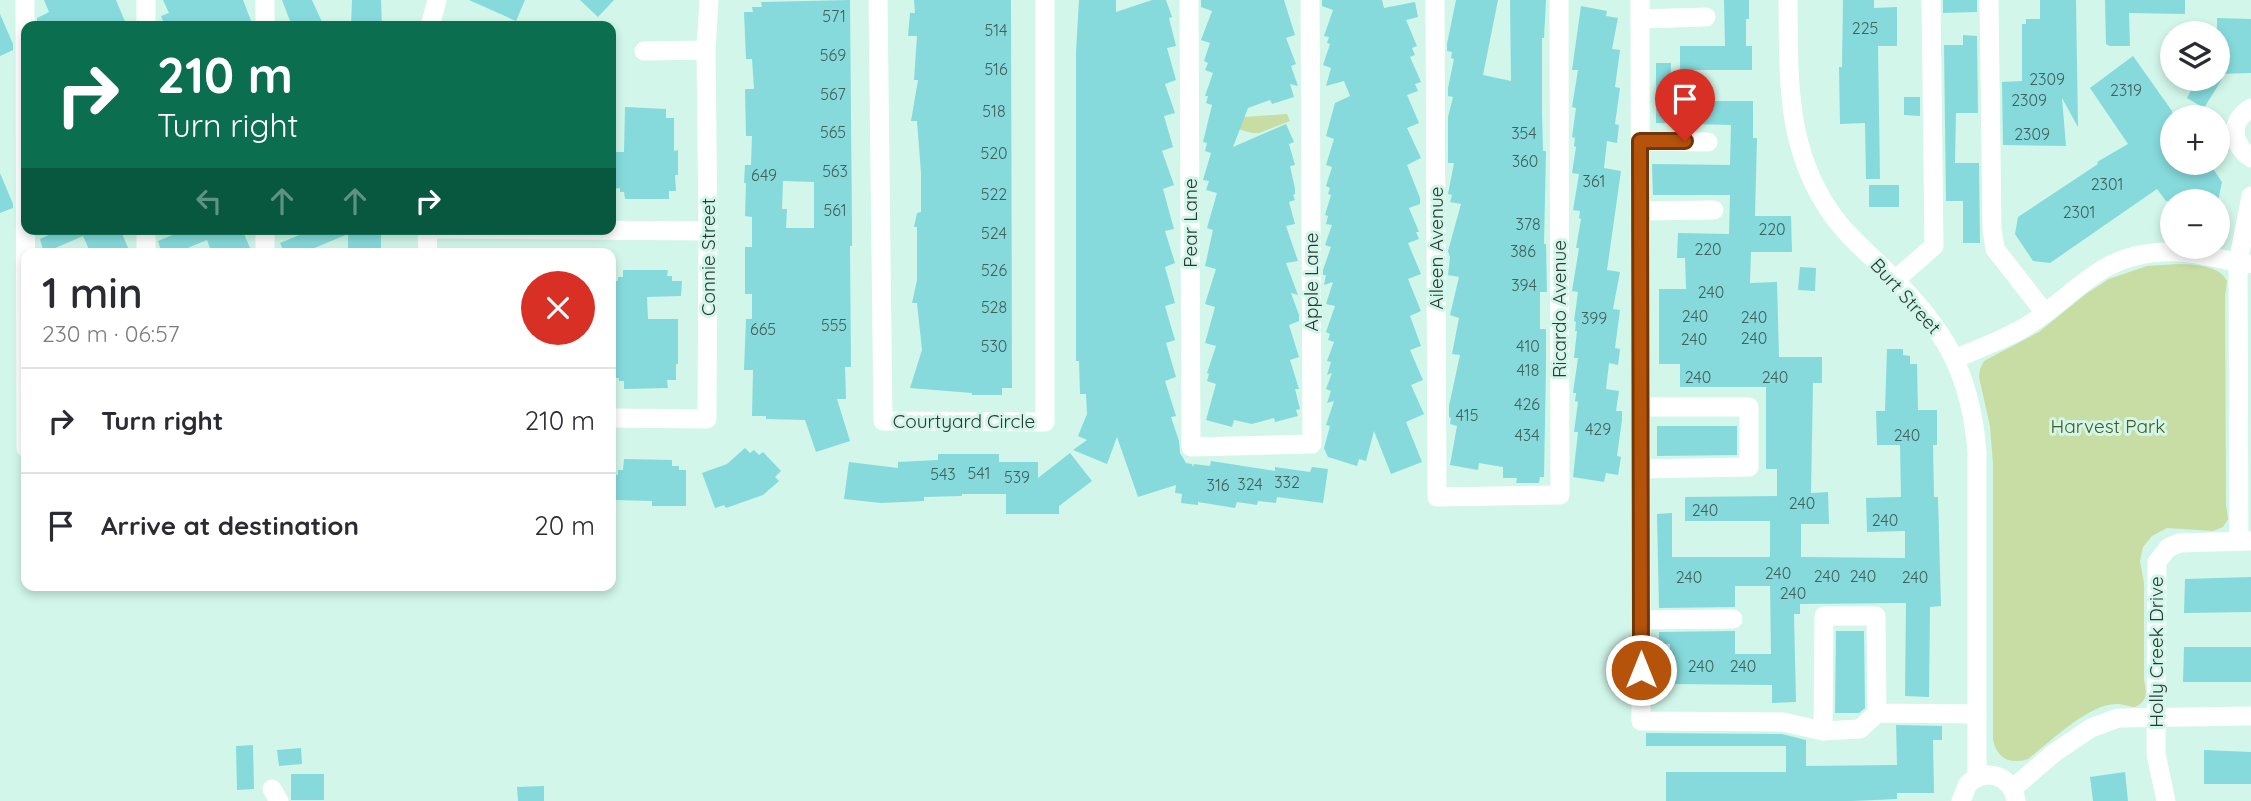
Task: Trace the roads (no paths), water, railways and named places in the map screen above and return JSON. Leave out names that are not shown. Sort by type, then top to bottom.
[{"type":"street","points":[[25,0],[25,21]]},
{"type":"street","points":[[146,0],[146,21]]},
{"type":"street","points":[[265,0],[265,21]]},
{"type":"street","points":[[431,21],[437,0]]},
{"type":"street","name":"Connie Street","points":[[616,418],[707,419],[706,50],[709,0]]},
{"type":"street","name":"Courtyard Circle","points":[[878,0],[883,421],[1045,422],[1045,0]]},
{"type":"street","name":"Pear Lane","points":[[1189,0],[1191,447]]},
{"type":"street","name":"Apple Lane","points":[[1191,447],[1312,444],[1310,0]]},
{"type":"street","name":"Aileen Avenue","points":[[1435,0],[1437,497]]},
{"type":"street","name":"Ricardo Avenue","points":[[1437,497],[1560,495],[1559,0]]},
{"type":"street","name":"Burt Street","points":[[1788,0],[1789,97],[1801,151],[1828,209],[1929,317],[1955,359],[1971,406],[1977,451],[1977,776]]},
{"type":"street","points":[[1895,280],[1934,246],[1931,0]]},
{"type":"street","points":[[1989,0],[1992,229],[1995,248],[2045,313]]},
{"type":"street","points":[[1706,17],[1640,9],[1641,721],[1783,722],[1823,731],[1860,729],[1877,713],[1977,714]]},
{"type":"street","points":[[644,51],[706,50]]},
{"type":"street","points":[[2251,108],[2239,117],[2234,133],[2239,147],[2251,158]]},
{"type":"street","points":[[1640,141],[1708,142]]},
{"type":"street","points":[[2245,541],[2245,264],[2251,196]]},
{"type":"street","points":[[1641,211],[1714,210]]},
{"type":"street","points":[[616,230],[708,231]]},
{"type":"street","points":[[1955,359],[2031,324],[2082,281],[2104,267],[2131,257],[2162,252],[2196,253],[2245,264]]},
{"type":"street","points":[[1641,407],[1749,407],[1749,467],[1641,469]]},
{"type":"street","name":"Holly Creek Drive","points":[[2166,801],[2156,754],[2157,562],[2168,548],[2179,543],[2245,541]]},
{"type":"street","points":[[1823,731],[1824,616],[1876,616],[1877,713]]},
{"type":"street","points":[[1641,620],[1732,619]]},
{"type":"street","points":[[1961,801],[1968,784],[1984,774],[1995,775],[2007,781],[2014,795],[2054,753],[2091,728],[2118,718],[2251,716]]},
{"type":"park label","name":"Harvest Park","points":[[2108,426]]}]
